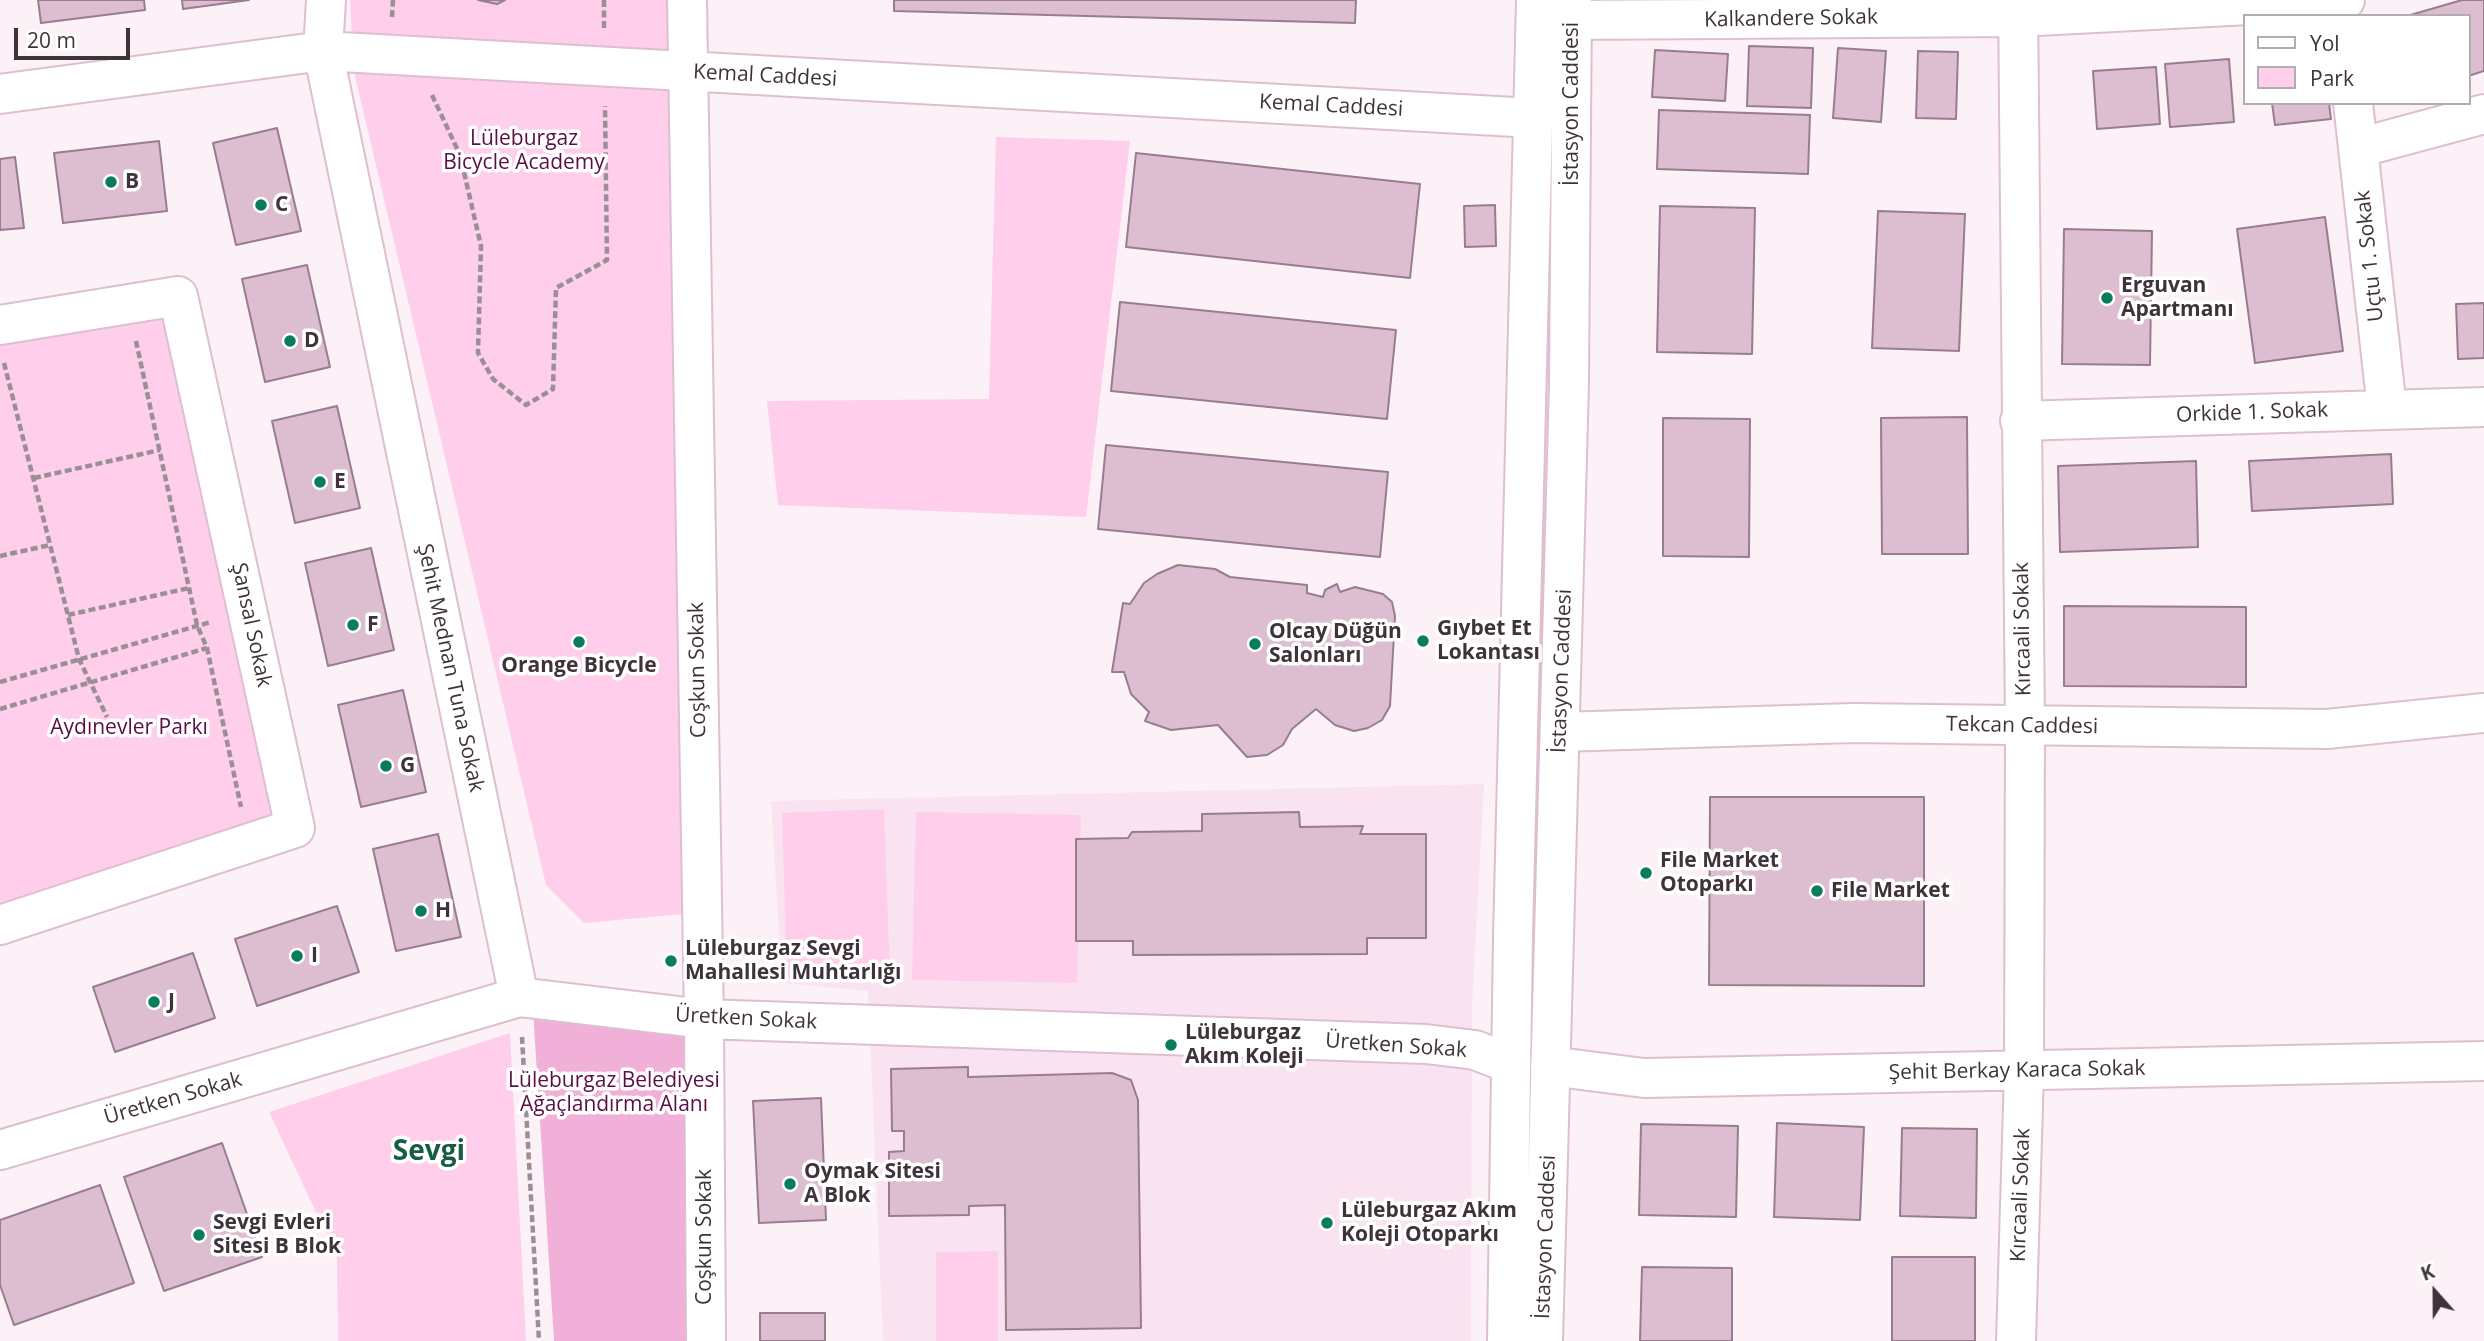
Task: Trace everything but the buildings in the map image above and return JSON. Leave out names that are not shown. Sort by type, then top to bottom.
[{"type":"street","name":"Şehit Mednan Tuna Sokak","points":[[326,0],[323,51],[519,997]]},
{"type":"street","name":"Coşkun Sokak","points":[[687,0],[704,1019],[706,1341]]},
{"type":"street","name":"İstasyon Caddesi","points":[[1507,1341],[1536,0]]},
{"type":"street","name":"Kalkandere Sokak","points":[[1572,10],[2343,6]]},
{"type":"street","name":"Kırcaali Sokak","points":[[2017,1341],[2024,1071],[2025,726],[2018,8]]},
{"type":"street","name":"İstasyon Caddesi","points":[[1543,1341],[1569,383],[1572,10]]},
{"type":"street","name":"Kemal Caddesi","points":[[0,94],[323,51],[1572,120]]},
{"type":"street","name":"Uçtu 1. Sokak","points":[[2353,105],[2387,409]]},
{"type":"street","points":[[2358,148],[2484,114]]},
{"type":"street","name":"Şansal Sokak","points":[[0,925],[295,828],[178,296],[1,340]]},
{"type":"street","name":"Orkide 1. Sokak","points":[[2020,421],[2484,407]]},
{"type":"street","name":"Tekcan Caddesi","points":[[1560,732],[1854,723],[2327,729],[2484,713]]},
{"type":"street","name":"Üretken Sokak","points":[[0,1150],[519,997],[704,1019],[1426,1044],[1475,1051],[1511,1064],[1550,1066]]},
{"type":"street","name":"Şehit Berkay Karaca Sokak","points":[[1550,1066],[1644,1079],[2484,1061]]},
{"type":"path","points":[[393,0],[390,34],[414,57],[460,155],[481,246],[478,353],[493,379],[526,405],[553,389],[556,288],[607,260],[604,0]]},
{"type":"path","points":[[136,338],[197,625],[207,648],[248,843]]},
{"type":"path","points":[[1,340],[79,659],[107,717]]},
{"type":"path","points":[[33,478],[160,450]]},
{"type":"path","points":[[0,556],[50,545]]},
{"type":"path","points":[[68,615],[189,588]]},
{"type":"path","points":[[0,682],[197,625]]},
{"type":"path","points":[[0,709],[207,648]]},
{"type":"path","points":[[519,997],[538,1341]]},
{"type":"shaded area","name":"Lüleburgaz Akım Koleji","points":[[1484,784],[1472,1007],[1471,1341],[883,1341],[868,991],[782,983],[771,801]]},
{"type":"green space","name":"Lüleburgaz Bicycle Academy","points":[[350,0],[669,0],[684,914],[584,923],[546,885],[354,72]]},
{"type":"green space","points":[[996,137],[1130,141],[1086,517],[778,505],[767,401],[989,399]]},
{"type":"green space","name":"Aydınevler Parkı","points":[[168,316],[280,816],[0,905],[0,345]]},
{"type":"green space","points":[[884,809],[890,974],[787,977],[782,813]]},
{"type":"green space","points":[[916,812],[1081,815],[1077,983],[912,980]]},
{"type":"green space","name":"Lüleburgaz Belediyesi Ağaçlandırma Alanı","points":[[532,995],[689,1035],[691,1341],[554,1341]]},
{"type":"green space","points":[[510,1033],[526,1341],[338,1341],[337,1257],[269,1112]]},
{"type":"green space","points":[[998,1251],[998,1341],[936,1341],[936,1252]]},
{"type":"place","name":"B","points":[[111,182]]},
{"type":"place","name":"C","points":[[261,205]]},
{"type":"place","name":"Erguvan Apartmanı","points":[[2107,298]]},
{"type":"place","name":"D","points":[[290,341]]},
{"type":"place","name":"E","points":[[320,482]]},
{"type":"place","name":"F","points":[[353,625]]},
{"type":"place","name":"Gıybet Et Lokantası","points":[[1423,641]]},
{"type":"place","name":"Orange Bicycle","points":[[579,642]]},
{"type":"place","name":"Olcay Düğün Salonları","points":[[1255,644]]},
{"type":"place","name":"G","points":[[386,766]]},
{"type":"place","name":"File Market Otoparkı","points":[[1646,873]]},
{"type":"place","name":"File Market","points":[[1817,891]]},
{"type":"place","name":"H","points":[[421,911]]},
{"type":"place","name":"I","points":[[297,956]]},
{"type":"place","name":"Lüleburgaz Sevgi Mahallesi Muhtarlığı","points":[[671,961]]},
{"type":"place","name":"J","points":[[154,1002]]},
{"type":"place","name":"Lüleburgaz Akım Koleji","points":[[1171,1045]]},
{"type":"place","name":"Oymak Sitesi A Blok","points":[[790,1184]]},
{"type":"place","name":"Lüleburgaz Akım Koleji Otoparkı","points":[[1327,1223]]},
{"type":"place","name":"Sevgi Evleri Sitesi B Blok","points":[[199,1235]]},
{"type":"district","name":"Sevgi","points":[[429,1152]]}]
